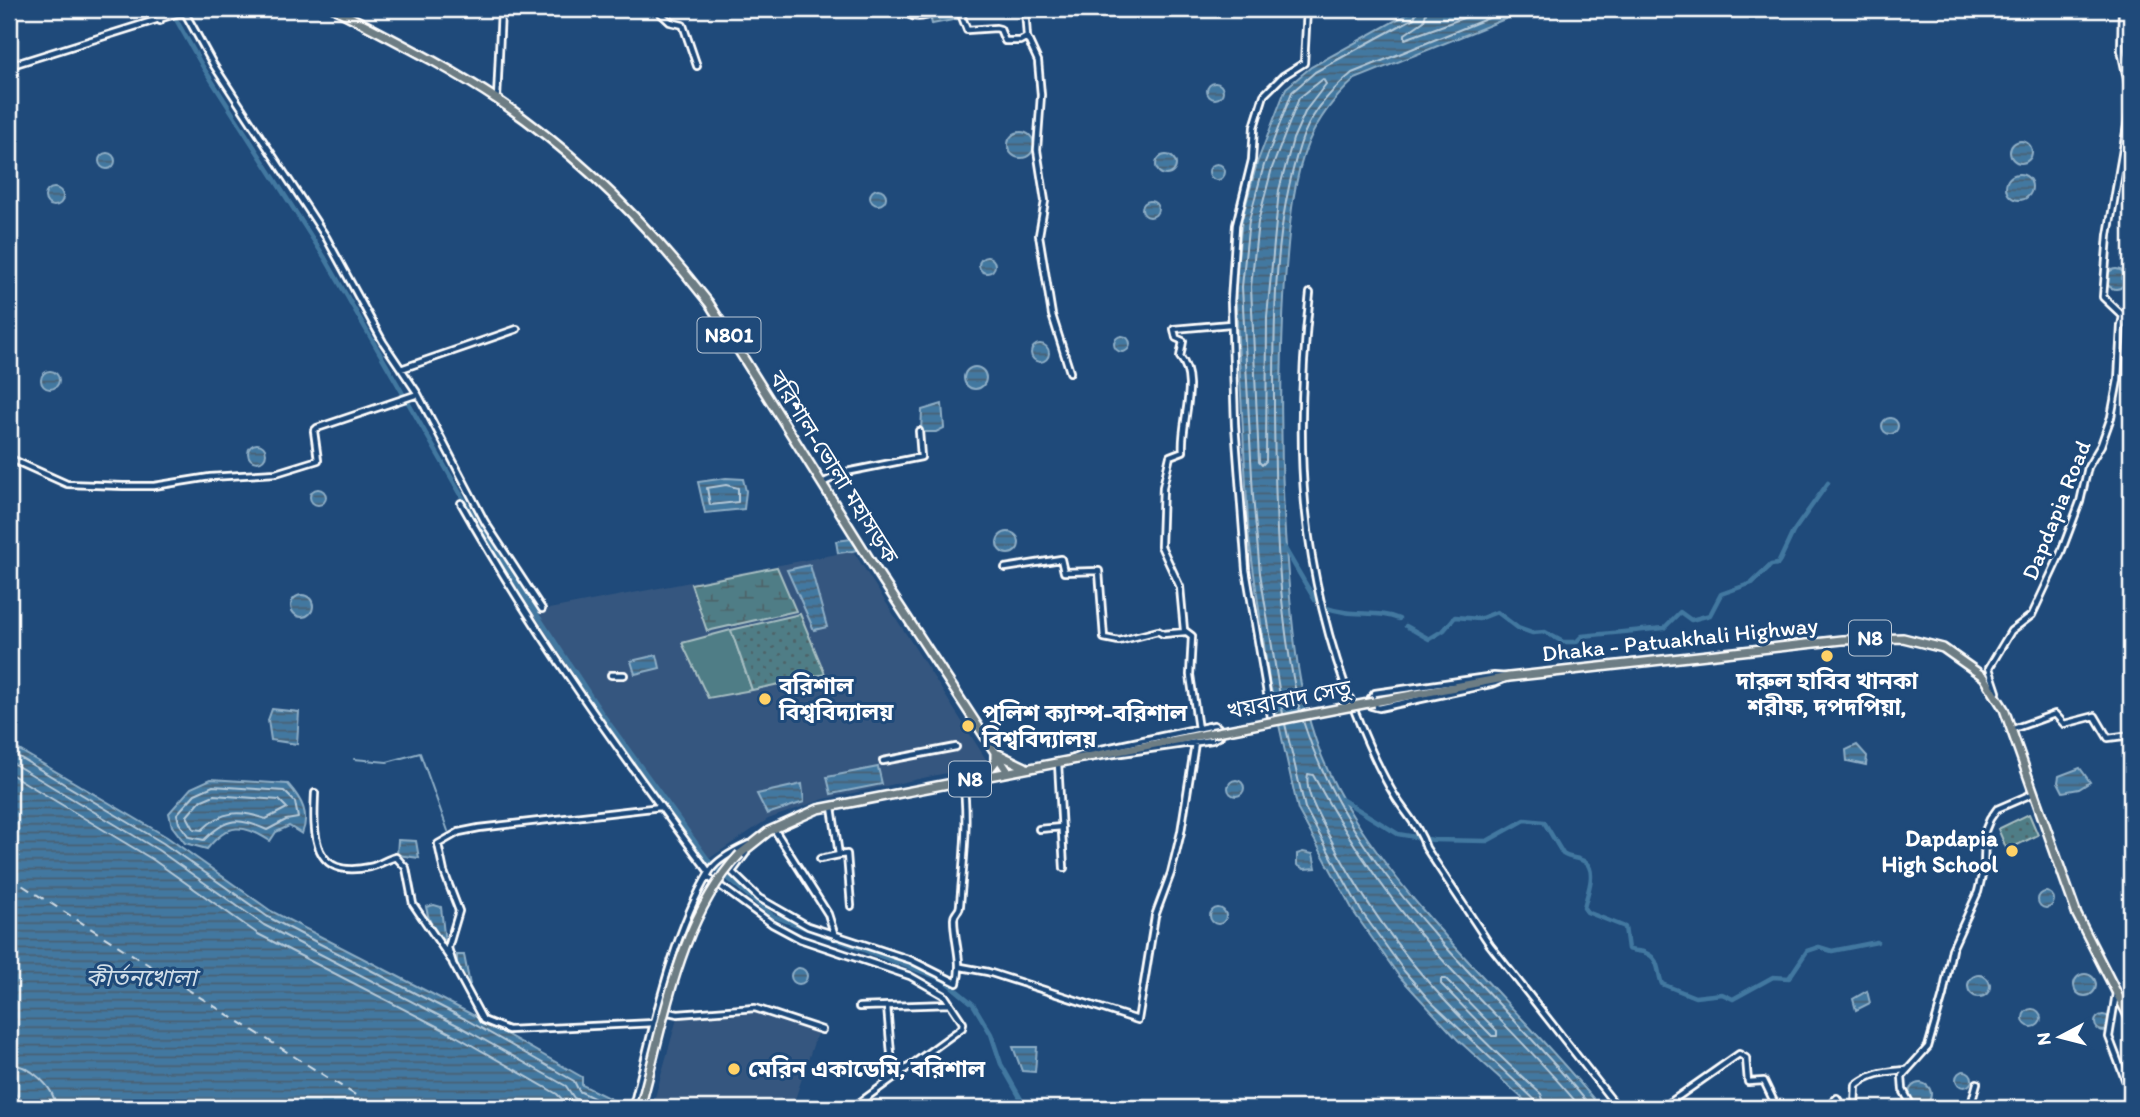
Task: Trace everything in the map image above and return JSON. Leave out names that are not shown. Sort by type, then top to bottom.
[{"type":"highway","name":"বরিশাল-ভোলা মহাসড়ক","points":[[335,9],[497,99],[586,169],[679,264],[709,303],[821,484],[1008,772]]},
{"type":"highway","name":"Dhaka - Patuakhali Highway","points":[[1374,702],[1509,677],[1842,640],[1903,638],[1943,648],[1984,677],[1999,700],[2012,729],[2072,903],[2131,1021]]},
{"type":"highway","name":"খয়রাবাদ সেতু","points":[[1062,761],[1374,702]]},
{"type":"highway","points":[[985,776],[995,762],[995,752],[1027,768]]},
{"type":"highway","name":"N8","points":[[636,1107],[695,918],[718,877],[754,842],[774,828],[805,813],[1062,761]]},
{"type":"street","points":[[157,9],[160,21]]},
{"type":"street","points":[[9,66],[23,59],[160,21],[191,9]]},
{"type":"street","points":[[497,99],[501,9]]},
{"type":"street","points":[[656,9],[670,22],[683,25],[697,66]]},
{"type":"street","points":[[901,9],[907,16],[916,18],[950,9]]},
{"type":"street","points":[[959,9],[967,30],[1000,29],[1005,41],[1020,41],[1027,37]]},
{"type":"street","points":[[1025,9],[1027,37],[1038,61],[1041,96],[1037,150],[1045,201],[1039,235],[1040,247],[1052,315],[1070,372]]},
{"type":"street","points":[[1271,718],[1245,570],[1230,324],[1236,225],[1252,160],[1254,127],[1264,95],[1283,76],[1304,62],[1307,9]]},
{"type":"street","points":[[2122,9],[2121,50],[2131,100],[2108,235],[2103,297],[2123,316]]},
{"type":"street","points":[[182,12],[326,237],[485,522],[542,609]]},
{"type":"street","points":[[1310,293],[1304,347],[1300,455],[1305,519],[1326,631],[1355,711],[1396,797],[1421,832],[1426,848],[1490,945],[1618,1108]]},
{"type":"street","name":"Dapdapia Road","points":[[1999,700],[1989,668],[2011,631],[2032,615],[2060,555],[2080,502],[2088,467],[2101,445],[2111,417],[2118,380],[2123,316],[2131,304]]},
{"type":"street","points":[[1185,632],[1180,587],[1161,546],[1163,487],[1170,456],[1183,451],[1187,402],[1186,364],[1180,354],[1183,341],[1176,338],[1174,329],[1230,324]]},
{"type":"street","points":[[401,369],[516,329]]},
{"type":"street","points":[[9,458],[67,484],[154,486],[190,479],[276,473],[318,460],[314,431],[317,428],[415,395]]},
{"type":"street","points":[[821,484],[846,472],[921,457],[919,432]]},
{"type":"street","points":[[461,503],[508,587],[591,712],[709,873],[772,923],[800,939],[911,976],[945,996],[951,1004],[963,1023],[962,1028],[852,1108]]},
{"type":"street","points":[[1005,568],[1061,559],[1064,572],[1100,571],[1104,638],[1119,641],[1158,631],[1163,634],[1185,632],[1192,636],[1190,675],[1198,729]]},
{"type":"street","points":[[611,674],[624,675]]},
{"type":"street","points":[[1509,677],[1495,683],[1379,708],[1371,706],[1370,699],[1375,693],[1509,677]]},
{"type":"street","points":[[2012,729],[2055,714],[2064,724],[2095,716],[2108,738],[2131,736]]},
{"type":"street","points":[[1214,725],[1218,727],[1220,736],[1195,743],[1062,761],[1092,751],[1214,725]]},
{"type":"street","points":[[961,967],[988,972],[1138,1020],[1155,916],[1171,873],[1181,832],[1195,743]]},
{"type":"street","points":[[883,761],[956,747]]},
{"type":"street","points":[[1062,761],[1064,868]]},
{"type":"street","points":[[754,842],[732,869],[733,874],[760,898],[808,926],[911,960],[957,983],[961,967],[954,916],[960,905],[963,864],[966,804],[963,780]]},
{"type":"street","points":[[316,793],[314,836],[320,853],[333,866],[347,867],[370,868],[396,857],[406,868],[413,904],[453,964],[483,1020],[508,1030],[655,1023]]},
{"type":"street","points":[[1913,1108],[1903,1090],[1902,1076],[1928,1048],[1952,949],[1978,892],[1984,867],[1985,831],[1997,808],[2034,793]]},
{"type":"street","points":[[832,806],[839,855]]},
{"type":"street","points":[[453,964],[448,948],[459,911],[444,872],[439,841],[459,832],[479,828],[661,807]]},
{"type":"street","points":[[1038,829],[1062,827]]},
{"type":"street","points":[[774,828],[828,914],[835,936]]},
{"type":"street","points":[[636,1107],[655,1023],[678,944],[709,873],[716,864],[754,842]]},
{"type":"street","points":[[820,859],[847,855],[852,906]]},
{"type":"street","points":[[2116,992],[2109,1037],[2131,1094]]},
{"type":"street","points":[[859,1007],[951,1004]]},
{"type":"street","points":[[887,1006],[893,1078]]},
{"type":"street","points":[[659,1010],[678,1014],[755,1008],[822,1030]]},
{"type":"street","points":[[1662,1108],[1739,1054],[1746,1058],[1748,1082],[1764,1082],[1777,1108]]},
{"type":"street","points":[[1854,1108],[1856,1085],[1866,1077],[1886,1070],[1907,1070]]},
{"type":"street","points":[[1970,1108],[1977,1083]]},
{"type":"street","points":[[1826,1108],[1837,1098],[1843,1108]]},
{"type":"shaded area","name":"বরিশাল বিশ্ববিদ্যালয়","points":[[853,551],[989,764],[824,799],[768,819],[704,862],[619,749],[528,613]]},
{"type":"shaded area","name":"মেরিন একাডেমি, বরিশাল","points":[[758,1011],[818,1030],[792,1108],[652,1108],[678,1015]]},
{"type":"green space","points":[[777,567],[796,611],[707,631],[691,584]]},
{"type":"green space","points":[[800,614],[825,674],[752,690],[731,630]]},
{"type":"green space","points":[[731,630],[752,690],[708,698],[682,643]]},
{"type":"green space","points":[[2029,814],[2038,835],[2007,850],[1998,829]]},
{"type":"water","points":[[1416,9],[1530,9],[1355,79],[1322,116],[1302,159],[1294,193],[1288,246],[1281,391],[1285,538],[1299,674],[1314,736],[1325,764],[1338,792],[1381,858],[1441,932],[1601,1108],[1533,1108],[1458,1040],[1399,976],[1355,914],[1298,810],[1269,680],[1249,539],[1235,287],[1242,219],[1257,163],[1286,88],[1311,67]]},
{"type":"water","points":[[955,10],[958,19],[932,24],[930,16]]},
{"type":"water","points":[[1215,83],[1223,91],[1215,99],[1207,91]]},
{"type":"water","points":[[1021,132],[1030,136],[1034,145],[1030,154],[1021,158],[1012,154],[1008,145],[1012,136]]},
{"type":"water","points":[[2021,141],[2029,144],[2032,152],[2029,160],[2021,163],[2013,160],[2010,152],[2013,144]]},
{"type":"water","points":[[104,153],[110,153],[115,161],[113,167],[104,169],[99,164],[99,158]]},
{"type":"water","points":[[1166,155],[1173,158],[1176,165],[1173,172],[1166,175],[1159,172],[1156,165],[1159,158]]},
{"type":"water","points":[[1217,164],[1225,172],[1217,180],[1209,172]]},
{"type":"water","points":[[2019,174],[2028,178],[2032,187],[2028,196],[2019,200],[2010,196],[2006,187],[2010,178]]},
{"type":"water","points":[[54,188],[60,191],[63,197],[60,203],[54,206],[48,203],[45,197],[48,191]]},
{"type":"water","points":[[875,189],[881,189],[886,197],[884,203],[875,205],[870,200],[870,194]]},
{"type":"water","points":[[1150,201],[1156,203],[1156,215],[1150,217],[1144,215],[1142,209],[1144,203]]},
{"type":"water","points":[[984,257],[990,257],[995,265],[993,271],[984,273],[979,268],[979,262]]},
{"type":"water","points":[[2112,269],[2120,269],[2126,279],[2120,289],[2112,289],[2106,283],[2106,275]]},
{"type":"water","points":[[1119,336],[1125,336],[1130,344],[1128,350],[1119,352],[1114,347],[1114,341]]},
{"type":"water","points":[[1040,344],[1046,347],[1049,353],[1046,359],[1040,362],[1034,359],[1031,353],[1034,347]]},
{"type":"water","points":[[975,367],[983,370],[986,378],[983,386],[975,389],[967,386],[964,378],[967,370]]},
{"type":"water","points":[[50,371],[56,374],[59,380],[56,386],[50,389],[44,386],[41,380],[44,374]]},
{"type":"water","points":[[942,404],[944,428],[936,432],[921,432],[922,410]]},
{"type":"water","points":[[1887,418],[1893,418],[1898,426],[1896,432],[1887,434],[1882,429],[1882,423]]},
{"type":"water","points":[[257,444],[265,449],[266,453],[261,461],[257,462],[249,457],[248,453],[253,445]]},
{"type":"water","points":[[726,478],[743,479],[746,491],[744,509],[705,513],[698,482]]},
{"type":"water","points":[[318,489],[324,491],[324,503],[318,505],[312,503],[310,497],[312,491]]},
{"type":"water","points":[[1008,532],[1016,535],[1019,543],[1016,551],[1008,554],[1000,551],[997,543],[1000,535]]},
{"type":"water","points":[[851,539],[859,550],[838,553],[836,541]]},
{"type":"water","points":[[810,565],[827,627],[814,630],[787,570]]},
{"type":"water","points":[[302,595],[310,598],[313,606],[310,614],[302,617],[294,614],[291,606],[294,598]]},
{"type":"water","points":[[657,655],[660,668],[635,674],[631,661]]},
{"type":"water","points":[[272,709],[299,712],[297,744],[271,740],[268,720]]},
{"type":"water","name":"কীর্তনখোলা","points":[[9,744],[167,837],[271,911],[469,1013],[582,1077],[582,1085],[629,1108],[34,1108],[20,1099],[9,1087]]},
{"type":"water","points":[[1857,745],[1867,756],[1866,765],[1847,761],[1846,750]]},
{"type":"water","points":[[878,767],[882,784],[831,794],[827,777]]},
{"type":"water","points":[[2080,768],[2090,782],[2079,789],[2063,792],[2058,782],[2059,776]]},
{"type":"water","points":[[211,779],[288,784],[305,814],[302,834],[289,826],[276,832],[270,841],[252,831],[236,829],[222,834],[207,849],[185,843],[172,826],[169,813],[191,788]]},
{"type":"water","points":[[1236,780],[1242,782],[1242,794],[1236,796],[1230,794],[1228,788],[1230,782]]},
{"type":"water","points":[[802,784],[804,802],[767,814],[757,794]]},
{"type":"water","points":[[398,840],[416,841],[419,858],[397,855]]},
{"type":"water","points":[[1297,854],[1313,854],[1316,868],[1304,869],[1297,865]]},
{"type":"water","points":[[2046,892],[2054,900],[2046,908],[2038,900]]},
{"type":"water","points":[[426,907],[441,907],[445,943],[435,932],[428,917]]},
{"type":"water","points":[[1218,908],[1224,910],[1224,922],[1218,924],[1212,922],[1210,916],[1212,910]]},
{"type":"water","points":[[457,955],[464,955],[470,985],[457,968]]},
{"type":"water","points":[[799,968],[807,976],[799,984],[791,976]]},
{"type":"water","points":[[2085,974],[2095,981],[2096,985],[2089,995],[2085,996],[2075,989],[2074,985],[2081,975]]},
{"type":"water","points":[[1975,975],[1983,975],[1990,982],[1990,990],[1983,997],[1975,997],[1968,990],[1968,982]]},
{"type":"water","points":[[1867,991],[1870,1003],[1856,1010],[1853,999]]},
{"type":"water","points":[[2028,1009],[2036,1009],[2041,1018],[2039,1025],[2028,1027],[2023,1022],[2023,1014]]},
{"type":"water","points":[[2100,1015],[2106,1015],[2111,1023],[2109,1029],[2100,1031],[2095,1026],[2095,1020]]},
{"type":"water","points":[[1013,1047],[1037,1047],[1035,1072],[1022,1071]]},
{"type":"water","points":[[1964,1071],[1970,1073],[1970,1085],[1964,1087],[1958,1085],[1956,1079],[1958,1073]]},
{"type":"water","points":[[1920,1083],[1928,1086],[1931,1094],[1928,1102],[1920,1105],[1912,1102],[1909,1094],[1912,1086]]},
{"type":"waterway","points":[[170,9],[203,67],[325,258],[479,526],[601,712],[712,865],[773,916],[944,980],[973,1004],[991,1034],[1001,1064],[1026,1108]]},
{"type":"waterway","points":[[1406,626],[1429,639],[1444,630],[1455,617],[1479,619],[1497,612],[1518,628],[1532,633],[1545,632],[1563,642],[1576,642],[1582,636],[1664,628],[1680,612],[1691,620],[1710,615],[1721,594],[1752,583],[1771,565],[1778,564],[1793,532],[1828,483]]},
{"type":"waterway","points":[[1284,547],[1315,600]]},
{"type":"waterway","points":[[1324,607],[1399,619]]},
{"type":"waterway","points":[[354,759],[387,762],[420,753],[448,831]]},
{"type":"waterway","points":[[1341,799],[1398,834],[1433,840],[1487,841],[1525,820],[1544,822],[1563,854],[1582,860],[1589,866],[1591,877],[1584,908],[1587,912],[1625,927],[1628,949],[1644,952],[1654,959],[1662,984],[1695,997],[1722,994],[1733,999],[1773,977],[1789,978],[1807,951],[1819,947],[1832,951],[1877,942]]},
{"type":"ferry route","points":[[9,877],[376,1108]]},
{"type":"place","name":"দারুল হাবিব খানকা শরীফ, দপদপিয়া,","points":[[1827,656]]},
{"type":"place","name":"বরিশাল বিশ্ববিদ্যালয়","points":[[765,699]]},
{"type":"place","name":"পুলিশ ক্যাম্প-বরিশাল বিশ্ববিদ্যালয়","points":[[968,726]]},
{"type":"place","name":"Dapdapia High School","points":[[2012,851]]},
{"type":"place","name":"মেরিন একাডেমি, বরিশাল","points":[[734,1069]]}]
